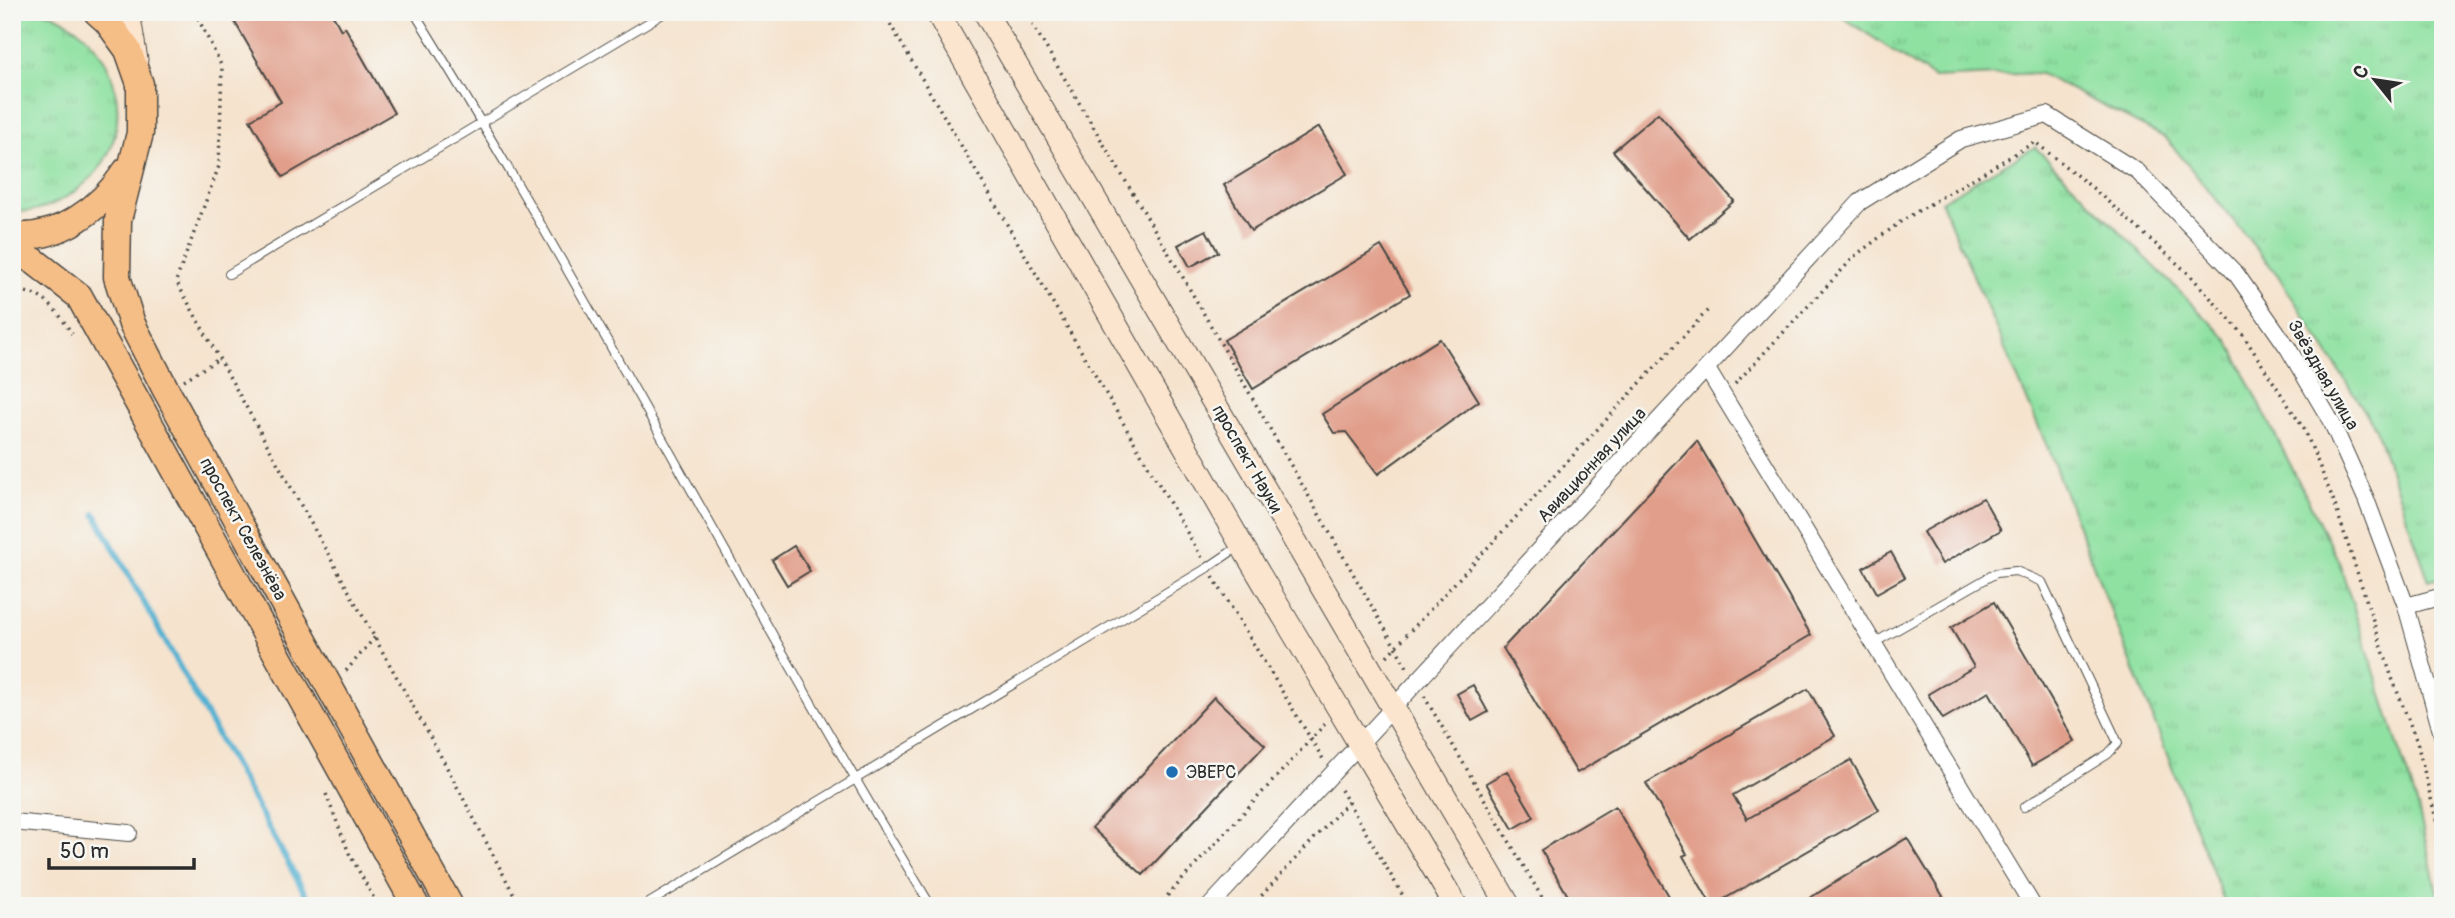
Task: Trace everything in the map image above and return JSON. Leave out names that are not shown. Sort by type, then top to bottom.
[{"type":"main road","name":"проспект Селезнёва","points":[[97,12],[128,50],[140,84],[140,133],[118,220],[117,277],[132,324],[450,906]]},
{"type":"main road","name":"проспект Селезнёва","points":[[12,236],[24,237],[64,227],[99,205],[125,172],[140,133]]},
{"type":"main road","name":"проспект Селезнёва","points":[[12,249],[34,261],[79,296],[416,906]]},
{"type":"street","points":[[128,12],[140,84]]},
{"type":"street","points":[[937,12],[1241,544],[1456,906]]},
{"type":"street","name":"проспект Науки","points":[[985,12],[1509,906]]},
{"type":"street","name":"Авиационная улица","points":[[1210,906],[1860,202],[1961,139],[2047,115]]},
{"type":"street","name":"Звёздная улица","points":[[2047,115],[2138,172],[2237,275],[2288,348],[2332,424],[2366,499],[2406,606],[2443,738]]},
{"type":"street","points":[[1707,369],[2034,906]]},
{"type":"street","points":[[2406,606],[2443,596]]},
{"type":"street","points":[[12,822],[129,833]]},
{"type":"lane","points":[[414,12],[482,122],[854,779],[932,906]]},
{"type":"lane","points":[[229,274],[666,12]]},
{"type":"lane","points":[[645,906],[1208,568],[1241,544]]},
{"type":"lane","points":[[1874,643],[1996,573],[2016,571],[2042,582],[2118,743],[2108,754],[2024,807]]},
{"type":"path","points":[[195,12],[222,67],[219,166],[176,281],[444,762],[520,906]]},
{"type":"path","points":[[883,12],[1409,906]]},
{"type":"path","points":[[1025,12],[1181,274],[1547,906]]},
{"type":"path","points":[[1724,396],[1857,255],[1903,220],[2035,142],[2095,190],[2189,274],[2241,332],[2305,431],[2333,499],[2392,678],[2417,742],[2443,847]]},
{"type":"path","points":[[12,291],[26,291],[55,308],[73,336]]},
{"type":"path","points":[[1372,672],[1707,310]]},
{"type":"path","points":[[1158,906],[1340,709]]},
{"type":"path","points":[[321,784],[349,853],[378,906]]},
{"type":"path","points":[[1252,906],[1348,801]]},
{"type":"green space","points":[[12,12],[53,15],[77,29],[102,57],[116,91],[116,128],[111,146],[95,174],[63,199],[25,212],[12,211]]},
{"type":"green space","points":[[1835,12],[2443,12],[2443,577],[2429,581],[2375,427],[2277,274],[2166,138],[2039,73],[1934,78]]},
{"type":"green space","points":[[2035,147],[2228,340],[2339,562],[2418,807],[2440,906],[2226,906],[2046,444],[1941,201]]},
{"type":"building","points":[[229,12],[331,12],[341,30],[345,27],[394,113],[283,177],[250,120],[281,102]]},
{"type":"building","points":[[1658,113],[1734,201],[1690,239],[1613,151]]},
{"type":"building","points":[[1319,127],[1347,174],[1251,231],[1224,185]]},
{"type":"building","points":[[1206,230],[1218,252],[1190,267],[1178,245]]},
{"type":"building","points":[[1381,246],[1410,294],[1253,389],[1224,340]]},
{"type":"building","points":[[1440,339],[1479,401],[1378,474],[1346,432],[1334,433],[1322,414]]},
{"type":"building","points":[[1697,441],[1811,635],[1577,773],[1503,648]]},
{"type":"building","points":[[1983,498],[2001,530],[1942,564],[1923,532]]},
{"type":"building","points":[[794,546],[810,571],[787,585],[772,560]]},
{"type":"building","points":[[1891,552],[1905,577],[1877,593],[1863,568]]},
{"type":"building","points":[[1994,602],[2075,741],[2032,766],[1989,692],[1943,719],[1928,694],[1974,667],[1951,628]]},
{"type":"building","points":[[1473,685],[1488,712],[1472,721],[1457,694]]},
{"type":"building","points":[[1808,689],[1835,736],[1733,795],[1747,819],[1851,760],[1879,810],[1712,906],[1683,856],[1687,854],[1646,783]]},
{"type":"building","points":[[1214,697],[1265,745],[1143,875],[1092,828]]},
{"type":"building","points":[[1507,771],[1534,817],[1513,829],[1486,783]]},
{"type":"building","points":[[1615,806],[1675,906],[1574,906],[1541,850]]},
{"type":"building","points":[[1907,838],[1949,906],[1797,906]]},
{"type":"waterway","points":[[95,514],[312,906]]},
{"type":"place","name":"ЭВЕРС","points":[[1172,772]]}]
